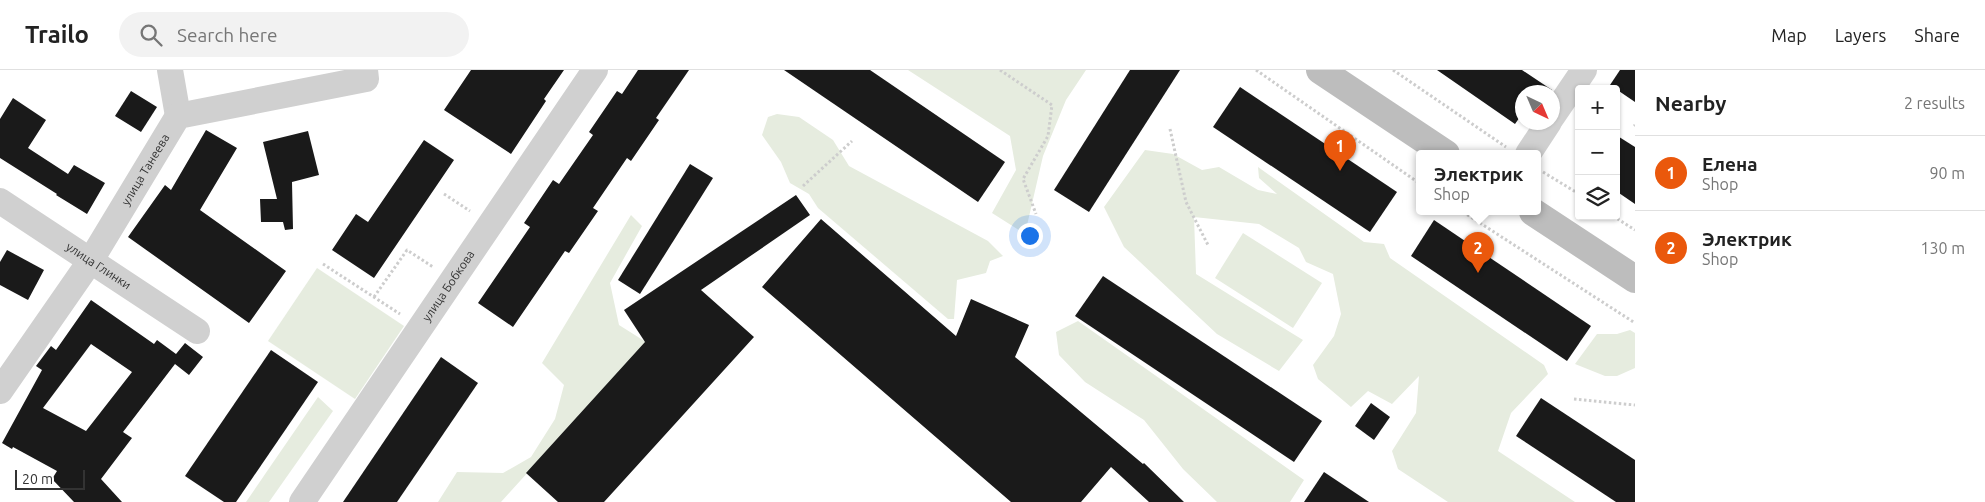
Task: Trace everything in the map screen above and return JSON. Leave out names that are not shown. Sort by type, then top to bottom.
[{"type":"main road","points":[[1320,70],[1440,150]]},
{"type":"main road","points":[[1538,215],[1635,279]]},
{"type":"street","points":[[170,70],[178,116],[366,79],[365,70]]},
{"type":"street","name":"улица Бобкова","points":[[302,502],[451,279],[595,70]]},
{"type":"street","points":[[1560,105],[1584,70]]},
{"type":"street","name":"улица Танеева","points":[[0,391],[91,260],[178,116]]},
{"type":"street","points":[[1522,150],[1541,130]]},
{"type":"street","name":"улица Глинки","points":[[0,201],[197,331]]},
{"type":"path","points":[[1256,70],[1416,181]]},
{"type":"path","points":[[1393,70],[1517,150]]},
{"type":"path","points":[[1002,71],[1052,105],[1048,136],[1023,179],[1036,214]]},
{"type":"path","points":[[1170,129],[1186,202],[1208,245]]},
{"type":"path","points":[[803,186],[852,141]]},
{"type":"path","points":[[1541,170],[1575,192]]},
{"type":"path","points":[[444,194],[489,224]]},
{"type":"path","points":[[1468,215],[1635,322]]},
{"type":"path","points":[[1619,220],[1635,230]]},
{"type":"path","points":[[374,297],[406,250],[451,279]]},
{"type":"path","points":[[323,264],[419,327]]},
{"type":"path","points":[[1574,399],[1635,406]]},
{"type":"shaded area","points":[[908,70],[1086,70],[1066,100],[1043,156],[1025,234],[992,213],[1016,170],[1010,136]]},
{"type":"shaded area","points":[[777,114],[799,117],[833,140],[849,166],[988,241],[1003,256],[990,261],[986,273],[957,280],[954,319],[948,319],[818,208],[809,194],[790,183],[781,162],[762,135],[768,117]]},
{"type":"shaded area","points":[[1145,150],[1173,154],[1202,170],[1219,167],[1258,190],[1277,194],[1259,178],[1258,167],[1364,242],[1384,244],[1390,258],[1544,365],[1548,374],[1511,413],[1498,451],[1575,502],[1448,502],[1398,469],[1392,451],[1416,413],[1419,376],[1392,404],[1368,391],[1351,407],[1318,379],[1313,365],[1334,336],[1341,314],[1333,274],[1306,262],[1299,248],[1259,224],[1194,217],[1196,274],[1303,340],[1279,371],[1217,334],[1124,247],[1104,207]]},
{"type":"shaded area","points":[[631,215],[642,226],[610,283],[619,325],[646,342],[501,502],[438,502],[457,472],[503,473],[531,457],[555,419],[564,385],[542,363]]},
{"type":"shaded area","points":[[1243,233],[1322,283],[1293,328],[1215,278]]},
{"type":"shaded area","points":[[317,268],[404,326],[355,399],[268,341]]},
{"type":"shaded area","points":[[1078,321],[1304,480],[1290,502],[1217,502],[1183,469],[1144,420],[1085,382],[1059,355],[1056,332]]},
{"type":"shaded area","points":[[1630,330],[1635,333],[1635,368],[1617,376],[1605,376],[1575,364],[1597,334],[1617,334]]},
{"type":"shaded area","points":[[318,397],[333,411],[269,502],[246,502]]},
{"type":"building","points":[[471,70],[564,70],[511,154],[444,110]]},
{"type":"building","points":[[638,70],[689,70],[656,118],[659,120],[631,161],[627,158],[593,208],[598,211],[569,253],[565,251],[513,327],[478,303],[530,227],[524,223],[553,180],[559,184],[593,135],[589,132],[617,91],[622,94]]},
{"type":"building","points":[[784,70],[870,70],[1005,162],[978,202]]},
{"type":"building","points":[[1130,70],[1180,70],[1089,212],[1054,190]]},
{"type":"building","points":[[1437,70],[1522,70],[1544,85],[1515,85],[1515,124]]},
{"type":"building","points":[[1620,70],[1635,70],[1635,102],[1620,92],[1620,85],[1610,85]]},
{"type":"building","points":[[1240,87],[1397,192],[1370,232],[1213,127]]},
{"type":"building","points":[[131,91],[157,107],[141,132],[115,116]]},
{"type":"building","points":[[13,98],[46,120],[28,148],[68,174],[74,165],[105,183],[87,214],[0,158],[0,119]]},
{"type":"building","points":[[206,130],[237,148],[200,210],[286,271],[249,323],[128,237],[165,185],[171,190]]},
{"type":"building","points":[[308,131],[319,175],[292,182],[293,229],[285,230],[283,222],[261,222],[260,199],[277,199],[263,142]]},
{"type":"building","points":[[1620,138],[1635,147],[1635,204],[1620,194]]},
{"type":"building","points":[[424,140],[454,160],[374,278],[332,250],[356,214],[368,222]]},
{"type":"building","points":[[690,164],[713,178],[640,294],[618,280]]},
{"type":"building","points":[[796,195],[810,215],[701,290],[754,337],[604,502],[558,502],[526,473],[645,342],[624,310]]},
{"type":"building","points":[[821,219],[956,336],[971,299],[1029,325],[1015,357],[1144,463],[1184,502],[1149,502],[1111,467],[1081,502],[1011,502],[762,287]]},
{"type":"building","points":[[1434,220],[1591,326],[1567,361],[1411,256]]},
{"type":"building","points":[[7,250],[44,270],[28,300],[0,285],[0,262]]},
{"type":"building","points":[[1103,276],[1322,421],[1294,462],[1075,316]]},
{"type":"building","points":[[91,300],[154,344],[157,340],[176,354],[185,343],[203,357],[189,375],[175,364],[123,432],[132,438],[101,479],[122,502],[74,502],[52,479],[57,471],[2,443],[42,370],[36,366],[51,346],[56,350]],"holes":[[[91,344],[132,372],[86,431],[43,408]]]},
{"type":"building","points":[[271,350],[318,382],[236,502],[224,502],[185,476]]},
{"type":"building","points":[[441,357],[478,383],[397,502],[343,502]]},
{"type":"building","points":[[1541,398],[1635,460],[1635,502],[1616,502],[1516,436]]},
{"type":"building","points":[[1371,403],[1390,417],[1374,440],[1355,426]]},
{"type":"building","points":[[1324,472],[1369,502],[1304,502]]},
{"type":"place","name":"Елена","points":[[1340,171]]},
{"type":"place","name":"Электрик","points":[[1478,273]]}]
